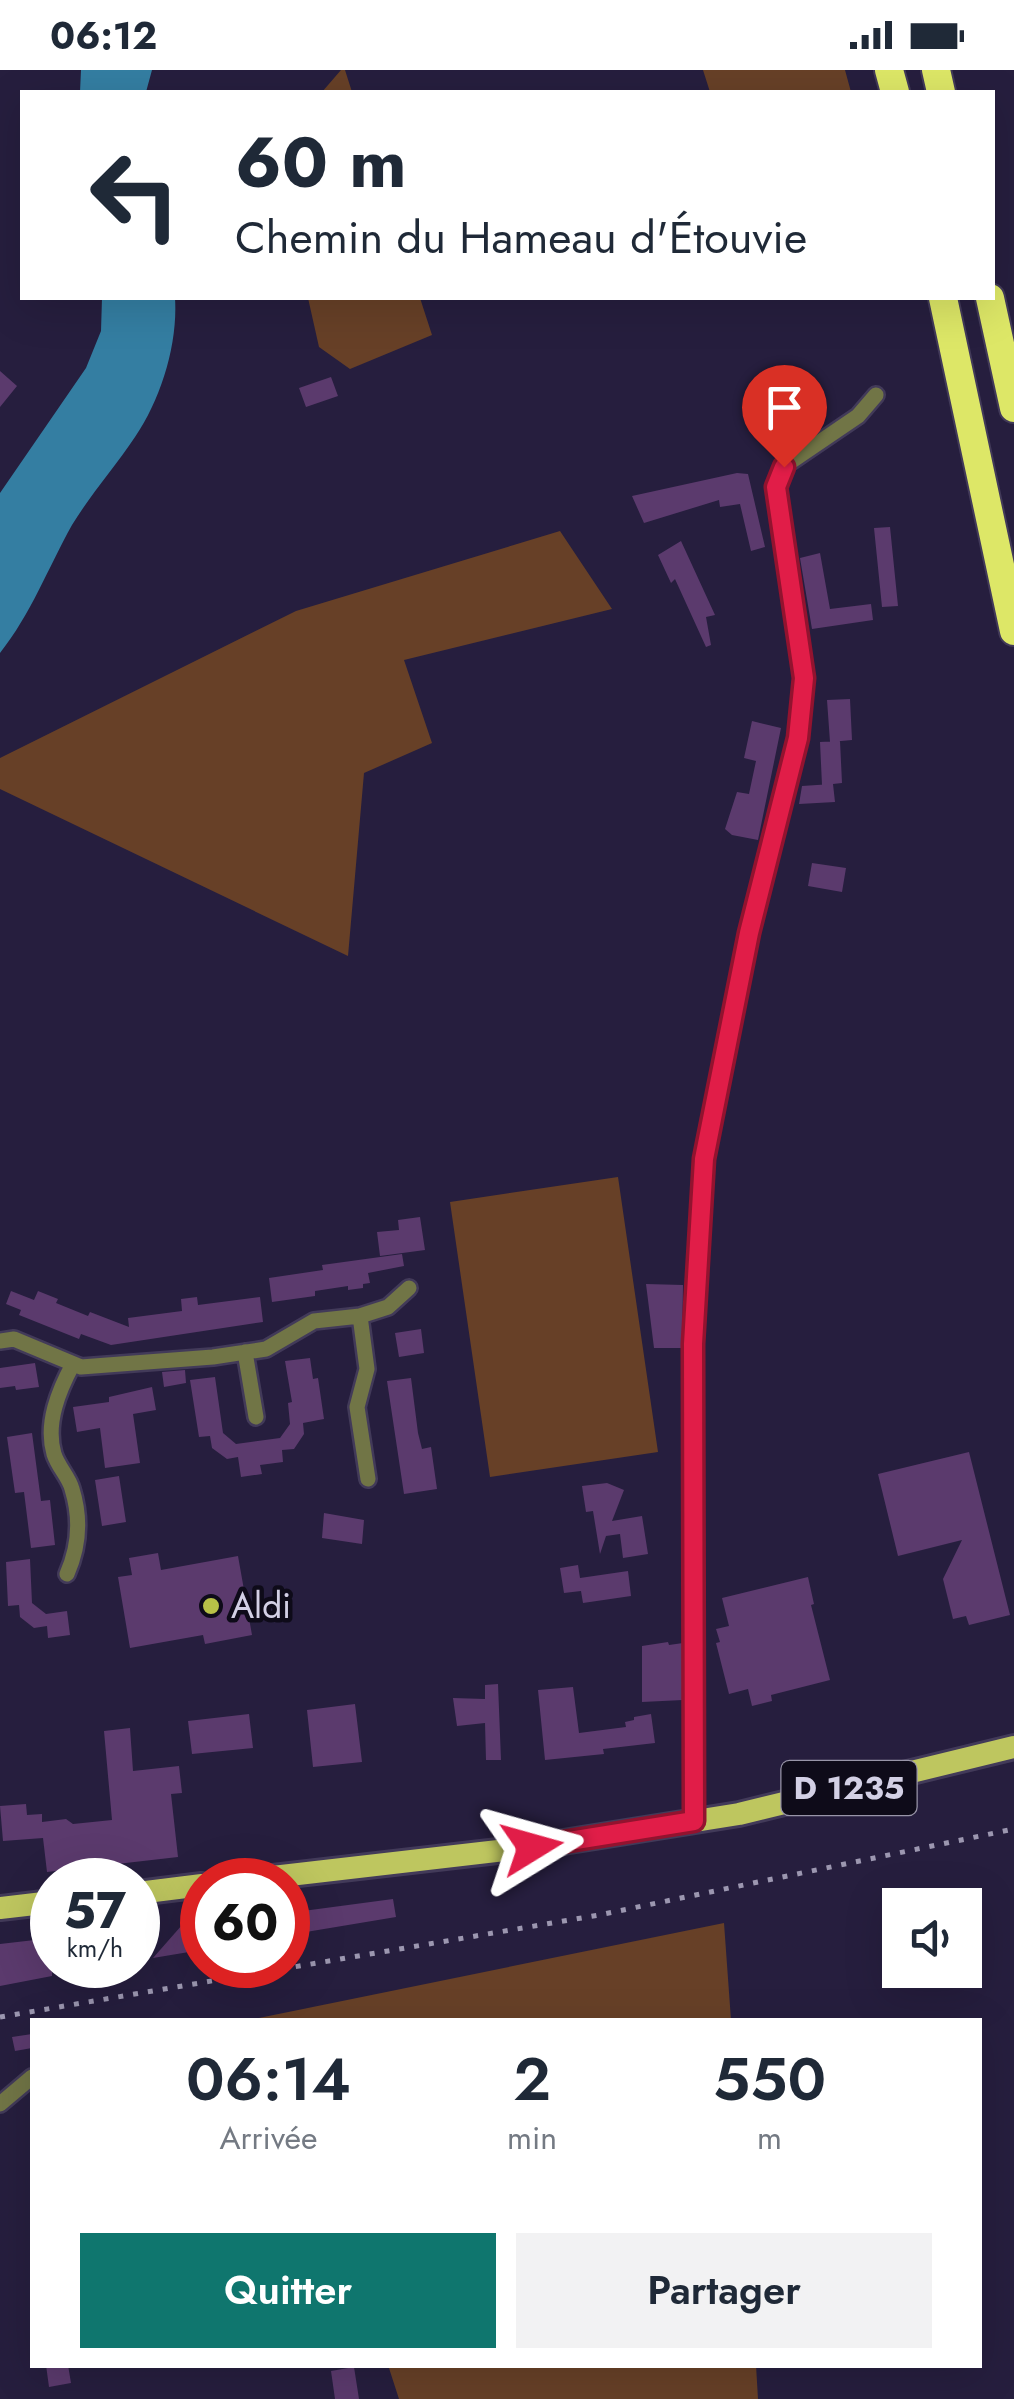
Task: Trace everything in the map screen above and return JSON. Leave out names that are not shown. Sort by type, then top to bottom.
[{"type":"highway","points":[[942,300],[1014,632]]},
{"type":"highway","points":[[990,300],[1014,408]]},
{"type":"main road","name":"D 1235","points":[[310,1873],[532,1847],[688,1822],[792,1802],[1014,1746]]},
{"type":"main road","points":[[0,1908],[30,1905]]},
{"type":"street","points":[[688,1822],[693,1344],[704,1159],[749,933],[798,738],[804,678],[776,487],[784,467],[858,416],[876,395]]},
{"type":"street","points":[[0,1342],[14,1339],[73,1364],[97,1366],[245,1352],[266,1348],[314,1321],[360,1316],[388,1306],[409,1288]]},
{"type":"street","points":[[360,1316],[368,1369],[357,1408],[368,1478]]},
{"type":"street","points":[[245,1352],[256,1417]]},
{"type":"street","points":[[67,1574],[78,1549],[77,1527],[72,1489],[54,1454],[52,1424],[60,1389],[73,1364]]},
{"type":"street","points":[[0,2104],[30,2078]]},
{"type":"shaded area","points":[[341,70],[345,70],[351,90],[324,90]]},
{"type":"shaded area","points":[[703,70],[845,70],[850,90],[709,90]]},
{"type":"shaded area","points":[[308,300],[421,300],[432,335],[350,369],[319,347]]},
{"type":"shaded area","points":[[560,531],[612,609],[404,660],[432,743],[364,773],[348,956],[0,789],[0,758],[296,611]]},
{"type":"shaded area","points":[[618,1177],[658,1452],[490,1477],[450,1202]]},
{"type":"shaded area","points":[[724,1923],[731,2018],[259,2018]]},
{"type":"shaded area","points":[[389,2368],[756,2368],[758,2399],[399,2399]]},
{"type":"water","points":[[81,70],[152,70],[147,90],[80,90]]},
{"type":"water","points":[[102,300],[175,300],[174,334],[166,370],[144,422],[72,525],[30,607],[0,653],[0,493],[86,368],[101,331]]},
{"type":"building","points":[[0,371],[17,386],[0,407]]},
{"type":"building","points":[[331,377],[338,396],[306,407],[299,388]]},
{"type":"building","points":[[792,395],[802,415],[774,429],[765,408]]},
{"type":"building","points":[[737,473],[748,474],[765,547],[751,551],[740,504],[720,507],[719,500],[644,523],[632,496]]},
{"type":"building","points":[[890,527],[898,606],[882,607],[874,528]]},
{"type":"building","points":[[681,541],[715,615],[706,617],[711,645],[706,647],[675,579],[671,583],[658,555]]},
{"type":"building","points":[[820,553],[830,609],[871,604],[873,620],[812,629],[800,558]]},
{"type":"building","points":[[850,699],[852,740],[830,742],[827,700]]},
{"type":"building","points":[[752,721],[781,728],[758,840],[732,835],[725,829],[737,792],[749,794],[756,761],[744,758]]},
{"type":"building","points":[[840,741],[842,783],[833,784],[835,802],[799,804],[802,786],[822,785],[820,742]]},
{"type":"building","points":[[812,863],[846,868],[842,892],[808,886]]},
{"type":"building","points":[[420,1217],[425,1250],[380,1256],[377,1232],[399,1230],[398,1220]]},
{"type":"building","points":[[402,1254],[404,1266],[368,1273],[370,1283],[363,1284],[363,1288],[315,1291],[315,1296],[272,1302],[269,1278],[323,1270],[322,1265]]},
{"type":"building","points":[[646,1284],[683,1285],[682,1348],[654,1348]]},
{"type":"building","points":[[11,1291],[34,1300],[38,1291],[88,1316],[90,1312],[129,1327],[128,1318],[182,1311],[181,1299],[197,1297],[198,1305],[260,1297],[263,1322],[111,1345],[81,1334],[79,1339],[19,1315],[21,1310],[6,1304]]},
{"type":"building","points":[[421,1329],[424,1353],[399,1357],[395,1333]]},
{"type":"building","points":[[310,1358],[313,1379],[318,1378],[324,1419],[303,1423],[304,1434],[294,1449],[282,1450],[283,1462],[260,1465],[262,1474],[241,1477],[238,1457],[227,1459],[212,1448],[210,1436],[199,1437],[190,1380],[215,1377],[223,1433],[236,1444],[280,1438],[290,1424],[288,1403],[292,1402],[285,1361]]},
{"type":"building","points":[[35,1363],[39,1387],[0,1388],[0,1368]]},
{"type":"building","points":[[185,1370],[186,1383],[164,1387],[162,1372]]},
{"type":"building","points":[[411,1378],[418,1433],[422,1449],[431,1447],[437,1489],[404,1494],[387,1381]]},
{"type":"building","points":[[152,1387],[156,1410],[133,1414],[140,1463],[105,1468],[100,1428],[77,1432],[73,1407],[109,1402],[109,1397]]},
{"type":"building","points":[[32,1433],[41,1501],[50,1500],[55,1545],[31,1548],[24,1492],[15,1493],[7,1437]]},
{"type":"building","points":[[969,1452],[1010,1615],[969,1625],[966,1616],[953,1619],[943,1579],[962,1540],[898,1556],[878,1474]]},
{"type":"building","points":[[119,1476],[126,1522],[102,1526],[95,1480]]},
{"type":"building","points":[[607,1483],[624,1490],[612,1521],[642,1516],[648,1554],[623,1558],[620,1534],[606,1536],[600,1554],[593,1511],[586,1512],[582,1486]]},
{"type":"building","points":[[324,1513],[364,1520],[362,1544],[322,1538]]},
{"type":"building","points":[[158,1553],[161,1570],[238,1556],[252,1635],[205,1644],[203,1635],[130,1648],[118,1577],[132,1575],[129,1558]]},
{"type":"building","points":[[30,1559],[32,1603],[46,1614],[67,1611],[70,1635],[48,1638],[47,1626],[34,1628],[20,1617],[19,1605],[8,1606],[6,1562]]},
{"type":"building","points":[[578,1565],[580,1578],[628,1571],[631,1596],[583,1603],[581,1591],[564,1593],[560,1568]]},
{"type":"building","points":[[808,1577],[830,1680],[771,1695],[772,1701],[752,1706],[748,1689],[729,1694],[716,1643],[720,1642],[716,1629],[729,1626],[722,1598]]},
{"type":"building","points":[[683,1643],[683,1700],[642,1702],[642,1646]]},
{"type":"building","points":[[498,1684],[501,1760],[486,1760],[485,1723],[457,1726],[453,1698],[485,1699],[485,1685]]},
{"type":"building","points":[[573,1687],[579,1733],[626,1727],[625,1722],[634,1717],[651,1714],[655,1743],[603,1749],[604,1754],[545,1760],[538,1690]]},
{"type":"building","points":[[355,1704],[362,1762],[313,1767],[307,1710]]},
{"type":"building","points":[[249,1714],[253,1748],[192,1754],[188,1721]]},
{"type":"building","points":[[130,1728],[133,1771],[179,1766],[182,1793],[171,1794],[178,1857],[45,1858],[43,1838],[3,1841],[0,1806],[26,1804],[27,1815],[42,1814],[42,1822],[112,1820],[104,1731]]},
{"type":"building","points":[[393,1899],[396,1917],[310,1931],[310,1910]]},
{"type":"building","points":[[180,1927],[180,1954],[160,1957],[160,1950]]},
{"type":"building","points":[[30,1941],[30,1980],[0,1986],[0,1944]]},
{"type":"building","points":[[30,2034],[30,2048],[15,2051],[12,2037]]},
{"type":"building","points":[[46,2368],[68,2368],[71,2383],[49,2387]]},
{"type":"building","points":[[354,2368],[359,2399],[335,2399],[331,2371]]},
{"type":"railway","points":[[0,2017],[599,1915],[1014,1829]]},
{"type":"place","name":"Aldi","points":[[211,1606]]},
{"type":"route","points":[[532,1847],[694,1821],[693,1344],[704,1159],[749,933],[798,738],[804,678],[776,487],[784,467]]}]
